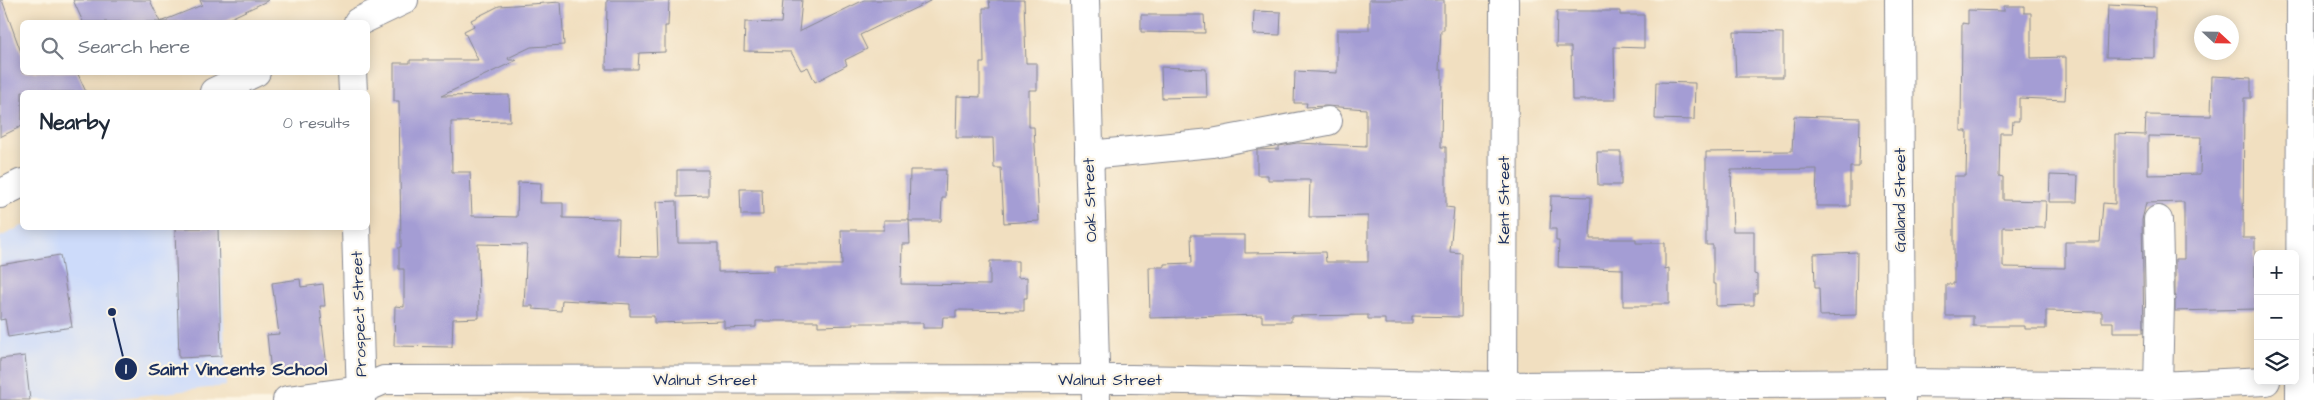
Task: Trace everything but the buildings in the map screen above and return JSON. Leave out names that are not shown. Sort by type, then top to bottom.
[{"type":"street","points":[[360,16],[404,0]]},
{"type":"street","name":"Oak Street","points":[[1084,0],[1096,390]]},
{"type":"street","name":"Kent Street","points":[[1503,393],[1504,0]]},
{"type":"street","name":"Galland Street","points":[[1899,0],[1901,391]]},
{"type":"street","points":[[2298,387],[2301,0]]},
{"type":"street","points":[[218,90],[250,75]]},
{"type":"street","points":[[352,75],[353,90]]},
{"type":"street","points":[[1089,155],[1212,144],[1328,121]]},
{"type":"street","points":[[0,194],[20,184]]},
{"type":"street","points":[[2158,220],[2160,303],[2158,386]]},
{"type":"street","name":"Prospect Street","points":[[356,230],[361,395]]},
{"type":"street","name":"Walnut Street","points":[[287,400],[361,395],[384,380],[1096,390],[1503,393],[1901,391],[2158,386],[2254,382]]},
{"type":"shaded area","points":[[20,227],[20,230],[221,230],[226,386],[103,400],[0,400],[0,237]]},
{"type":"place","name":"Saint Vincents School","points":[[112,312]]}]
